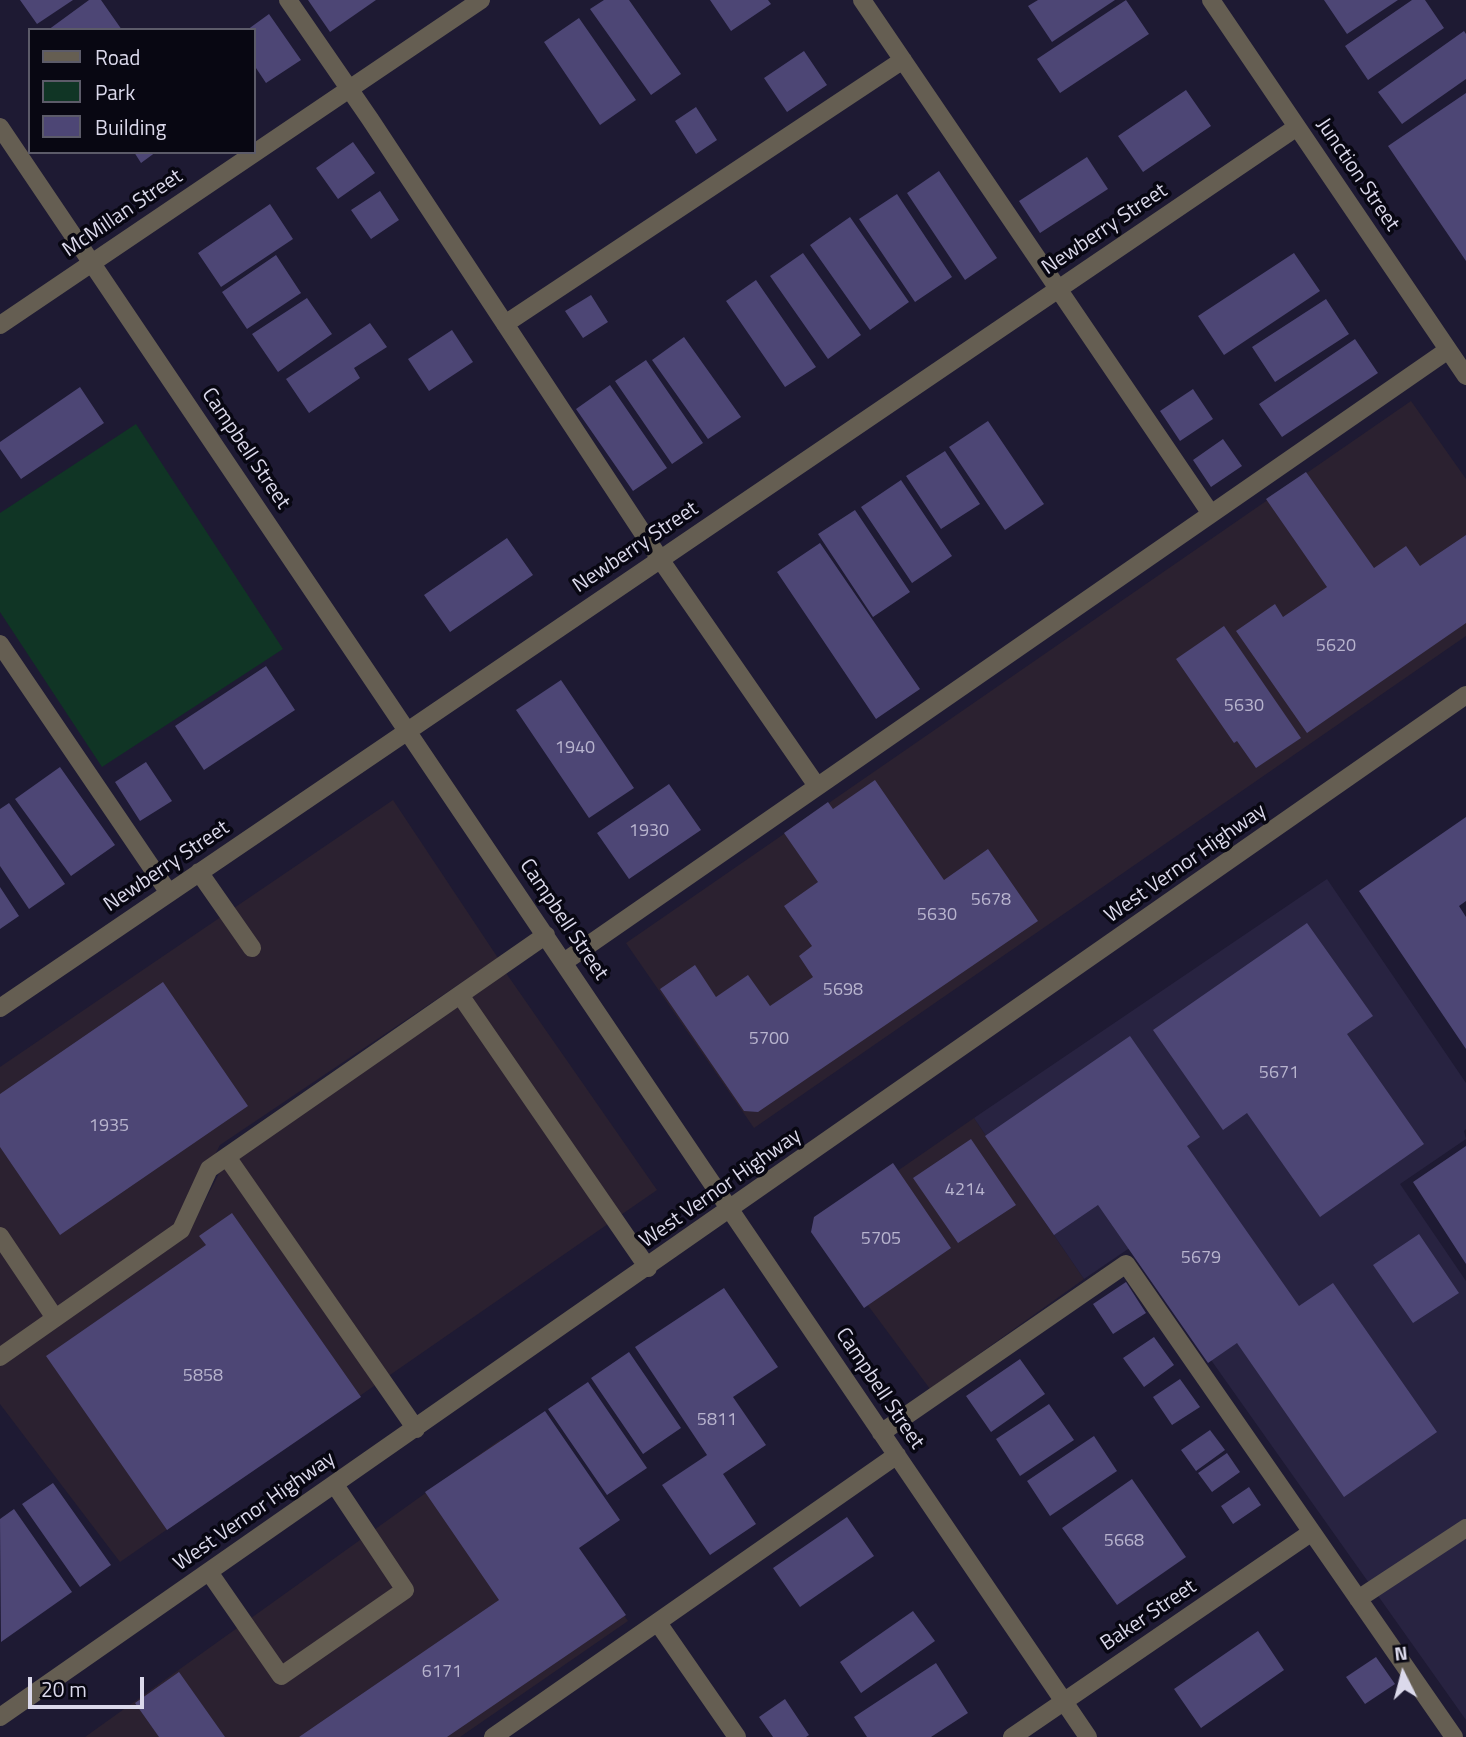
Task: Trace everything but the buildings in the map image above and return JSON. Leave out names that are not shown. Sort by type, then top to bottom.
[{"type":"street","points":[[288,0],[660,559],[817,786]]},
{"type":"street","name":"McMillan Street","points":[[256,151],[481,0]]},
{"type":"street","points":[[862,0],[1211,514]]},
{"type":"street","name":"Junction Street","points":[[1211,0],[1466,376]]},
{"type":"street","points":[[505,324],[903,60]]},
{"type":"street","name":"Campbell Street","points":[[0,127],[1088,1737]]},
{"type":"street","name":"Newberry Street","points":[[0,1008],[1297,127]]},
{"type":"street","name":"McMillan Street","points":[[0,325],[252,154]]},
{"type":"street","points":[[564,962],[1448,350]]},
{"type":"street","points":[[0,644],[5,664],[169,893]]},
{"type":"street","name":"West Vernor Highway","points":[[0,1717],[648,1268],[1466,695]]},
{"type":"street","points":[[199,872],[252,948]]},
{"type":"street","points":[[0,1357],[181,1230],[209,1169],[546,936]]},
{"type":"street","points":[[460,995],[648,1268]]},
{"type":"street","points":[[227,1157],[416,1429]]},
{"type":"street","points":[[0,1236],[55,1318]]},
{"type":"street","points":[[881,1433],[1126,1264],[1454,1737]]},
{"type":"street","points":[[493,1737],[897,1455]]},
{"type":"street","points":[[209,1573],[281,1676],[292,1669],[404,1590],[335,1485]]},
{"type":"street","points":[[1358,1599],[1466,1528]]},
{"type":"street","name":"Baker Street","points":[[1012,1737],[1312,1532]]},
{"type":"street","points":[[658,1623],[737,1737]]},
{"type":"shaded area","points":[[1411,401],[1466,479],[1466,636],[754,1128],[626,943]]},
{"type":"shaded area","points":[[393,800],[498,958],[220,1145],[173,1236],[0,1347],[0,1067]]},
{"type":"shaded area","points":[[1327,879],[1466,1083],[1466,1139],[1400,1184],[1466,1281],[1466,1720],[1131,1247],[1084,1279],[974,1118]]},
{"type":"shaded area","points":[[506,973],[657,1190],[120,1562],[0,1404],[0,1365],[187,1235],[222,1168]]},
{"type":"shaded area","points":[[974,1118],[1084,1279],[930,1389],[812,1230]]},
{"type":"shaded area","points":[[501,1439],[628,1621],[460,1737],[85,1737]]},
{"type":"green space","points":[[136,424],[283,649],[102,767],[0,612],[0,513]]}]
